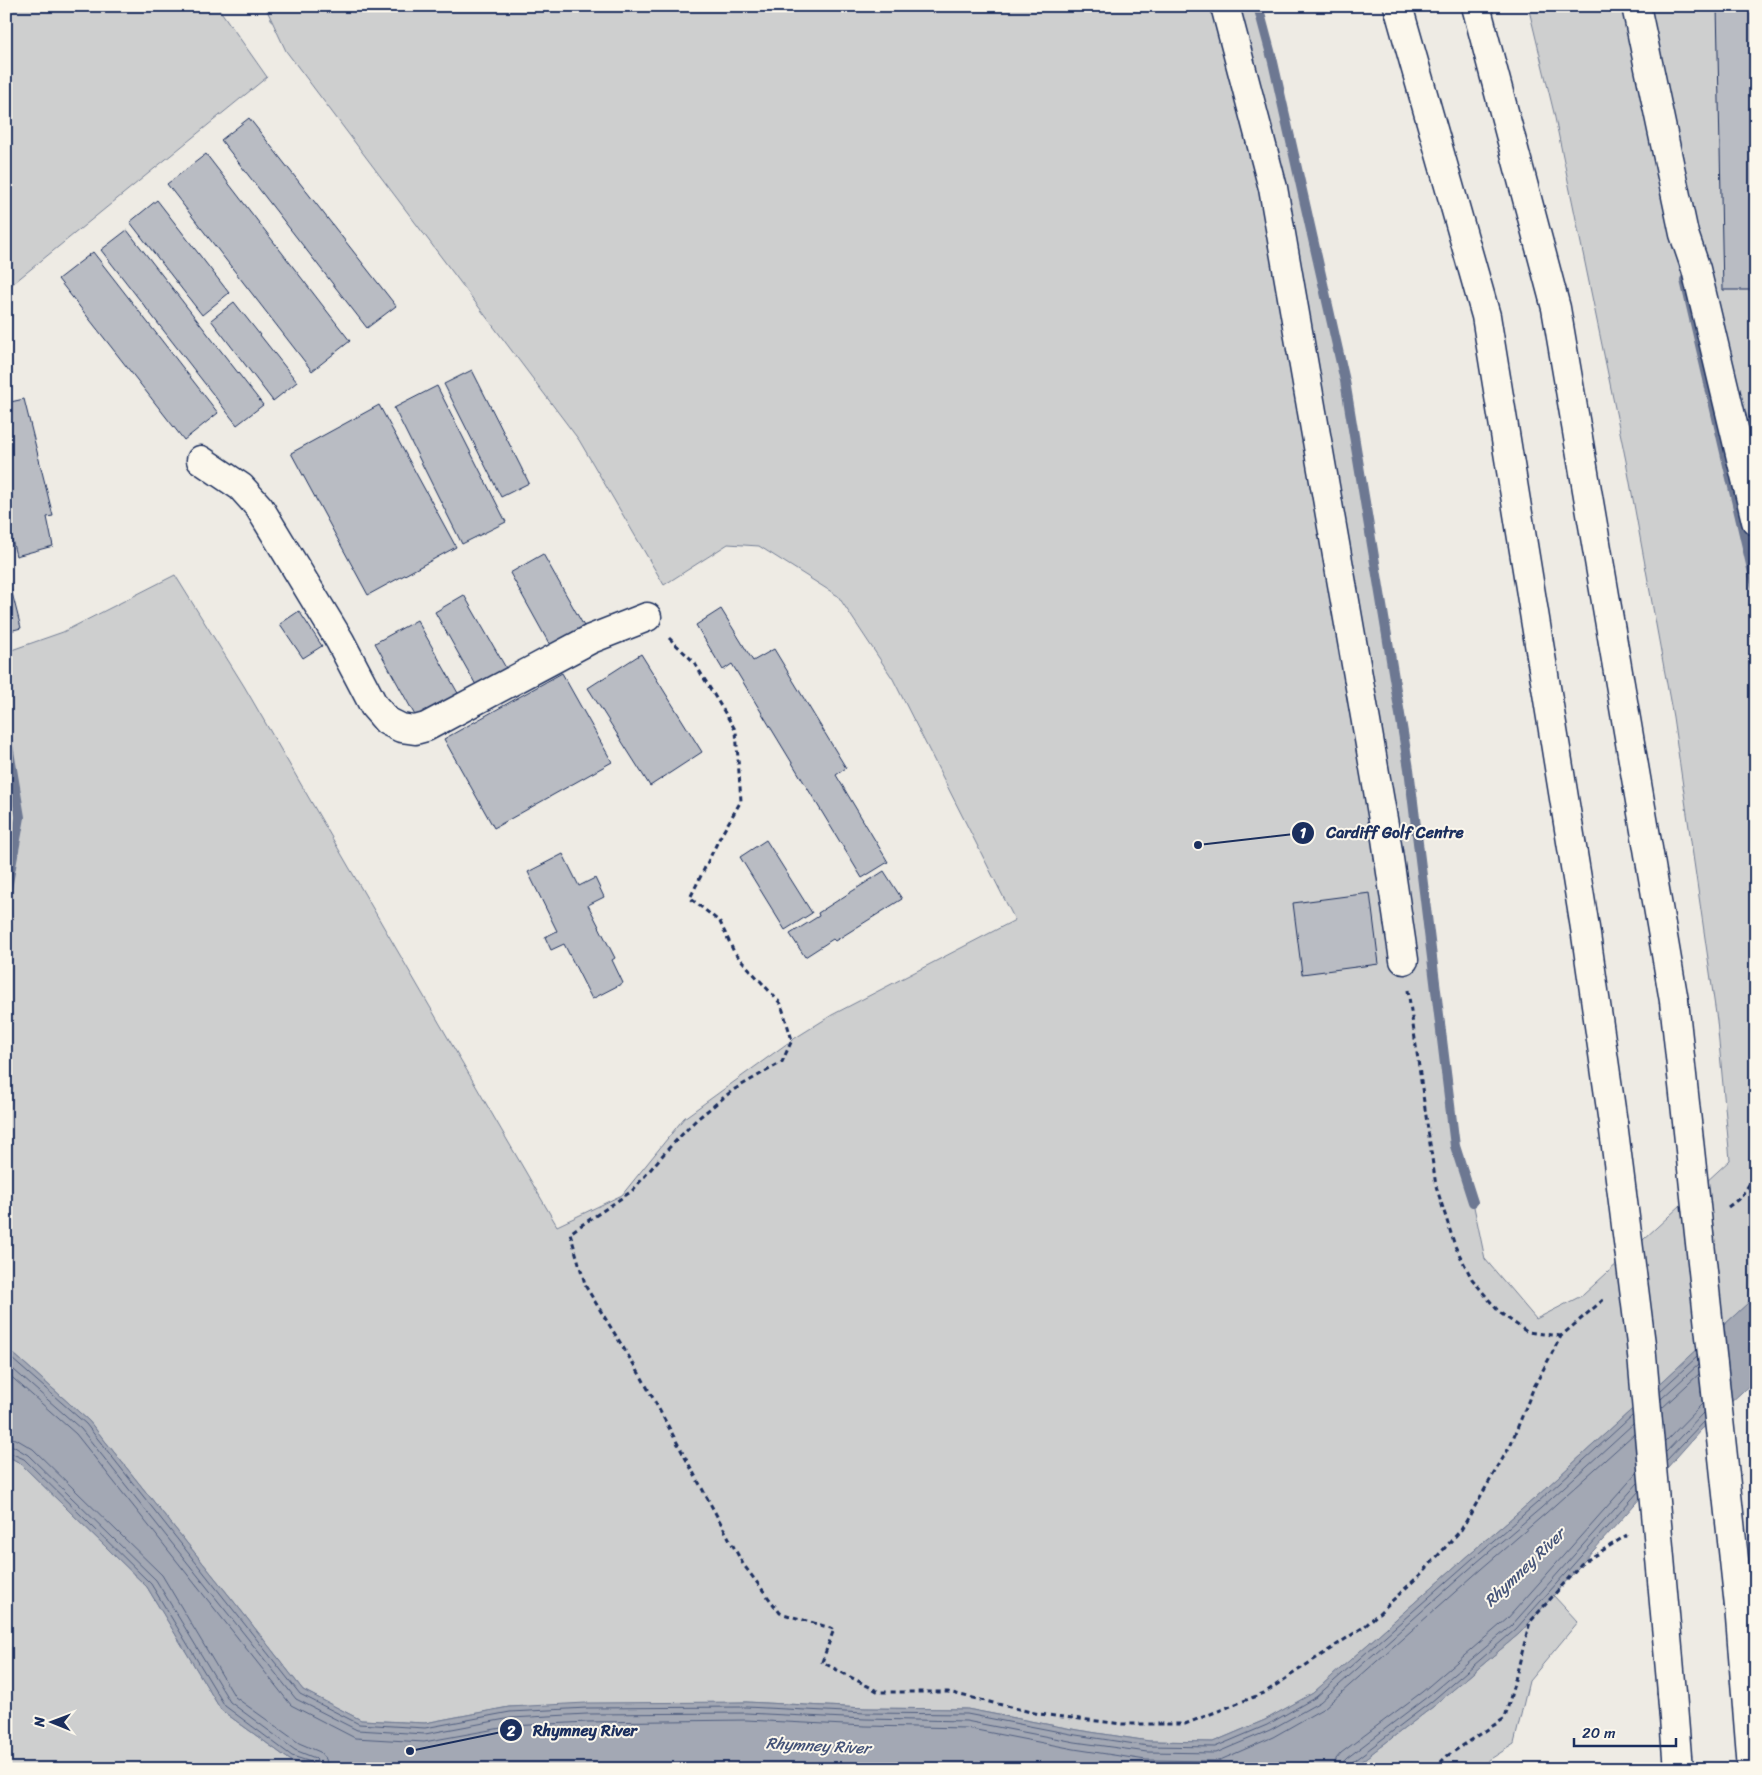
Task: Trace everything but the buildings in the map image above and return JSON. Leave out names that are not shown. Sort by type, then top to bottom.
[{"type":"main road","points":[[1225,6],[1273,188],[1383,816],[1404,960]]},
{"type":"main road","points":[[1398,6],[1486,316],[1585,928],[1613,1122],[1641,1344],[1678,1769]]},
{"type":"main road","points":[[1476,6],[1556,308],[1674,1001],[1739,1606],[1752,1769]]},
{"type":"main road","points":[[1636,6],[1684,234],[1698,278],[1756,521]]},
{"type":"main road","points":[[202,460],[241,487],[259,508],[340,641],[374,706],[387,721],[401,728],[415,730],[426,728],[591,639],[647,617]]},
{"type":"path","points":[[647,617],[694,662],[736,732],[741,801],[718,839],[690,898],[720,922],[734,952],[781,1004],[792,1040],[782,1062],[734,1090],[696,1120],[632,1191],[570,1232],[586,1287],[642,1378],[743,1564],[780,1613],[834,1629],[822,1662],[879,1692],[948,1692],[1040,1714],[1122,1724],[1185,1724],[1264,1693],[1365,1626],[1423,1572],[1461,1530],[1510,1446],[1534,1387],[1561,1336],[1527,1332],[1499,1312],[1472,1280],[1455,1246],[1436,1186],[1404,960]]},
{"type":"path","points":[[1434,1769],[1447,1756],[1505,1718],[1530,1622],[1580,1564],[1628,1534]]},
{"type":"shaded area","points":[[6,6],[217,6],[267,77],[10,286],[6,282]]},
{"type":"shaded area","points":[[265,6],[1258,6],[1273,62],[1345,381],[1409,769],[1455,1146],[1473,1202],[1485,1259],[1536,1319],[1583,1295],[1730,1160],[1717,1021],[1673,717],[1626,461],[1554,113],[1528,6],[1756,6],[1756,1293],[1747,1304],[1534,1499],[1312,1694],[1265,1720],[1213,1742],[1149,1741],[1077,1730],[967,1709],[865,1708],[746,1702],[509,1707],[425,1723],[361,1720],[303,1690],[89,1421],[15,1355],[6,1351],[6,652],[63,632],[175,575],[244,686],[557,1226],[622,1195],[684,1118],[792,1040],[832,1015],[1015,920],[893,679],[838,596],[759,546],[728,544],[664,585],[579,440],[286,51]]},
{"type":"shaded area","points":[[6,1455],[20,1463],[147,1587],[221,1710],[290,1760],[315,1769],[6,1769]]},
{"type":"shaded area","points":[[1553,1595],[1578,1622],[1529,1681],[1514,1744],[1475,1769],[1351,1769],[1434,1706],[1520,1633]]},
{"type":"water","points":[[1756,1293],[1756,1379],[1700,1431],[1520,1633],[1434,1706],[1351,1769],[315,1769],[290,1760],[221,1710],[147,1587],[20,1463],[6,1455],[6,1351],[15,1355],[89,1421],[303,1690],[361,1720],[425,1723],[509,1707],[586,1703],[746,1702],[865,1708],[967,1709],[1077,1730],[1149,1741],[1213,1742],[1265,1720],[1313,1693],[1534,1499],[1747,1304]]},
{"type":"waterway","points":[[1258,6],[1273,62],[1345,381],[1409,769],[1455,1146],[1473,1202]]},
{"type":"waterway","points":[[1685,280],[1756,586]]},
{"type":"waterway","points":[[6,733],[20,817],[6,894]]},
{"type":"place","name":"Cardiff Golf Centre","points":[[1198,845]]},
{"type":"place","name":"Rhymney River","points":[[410,1751]]}]
